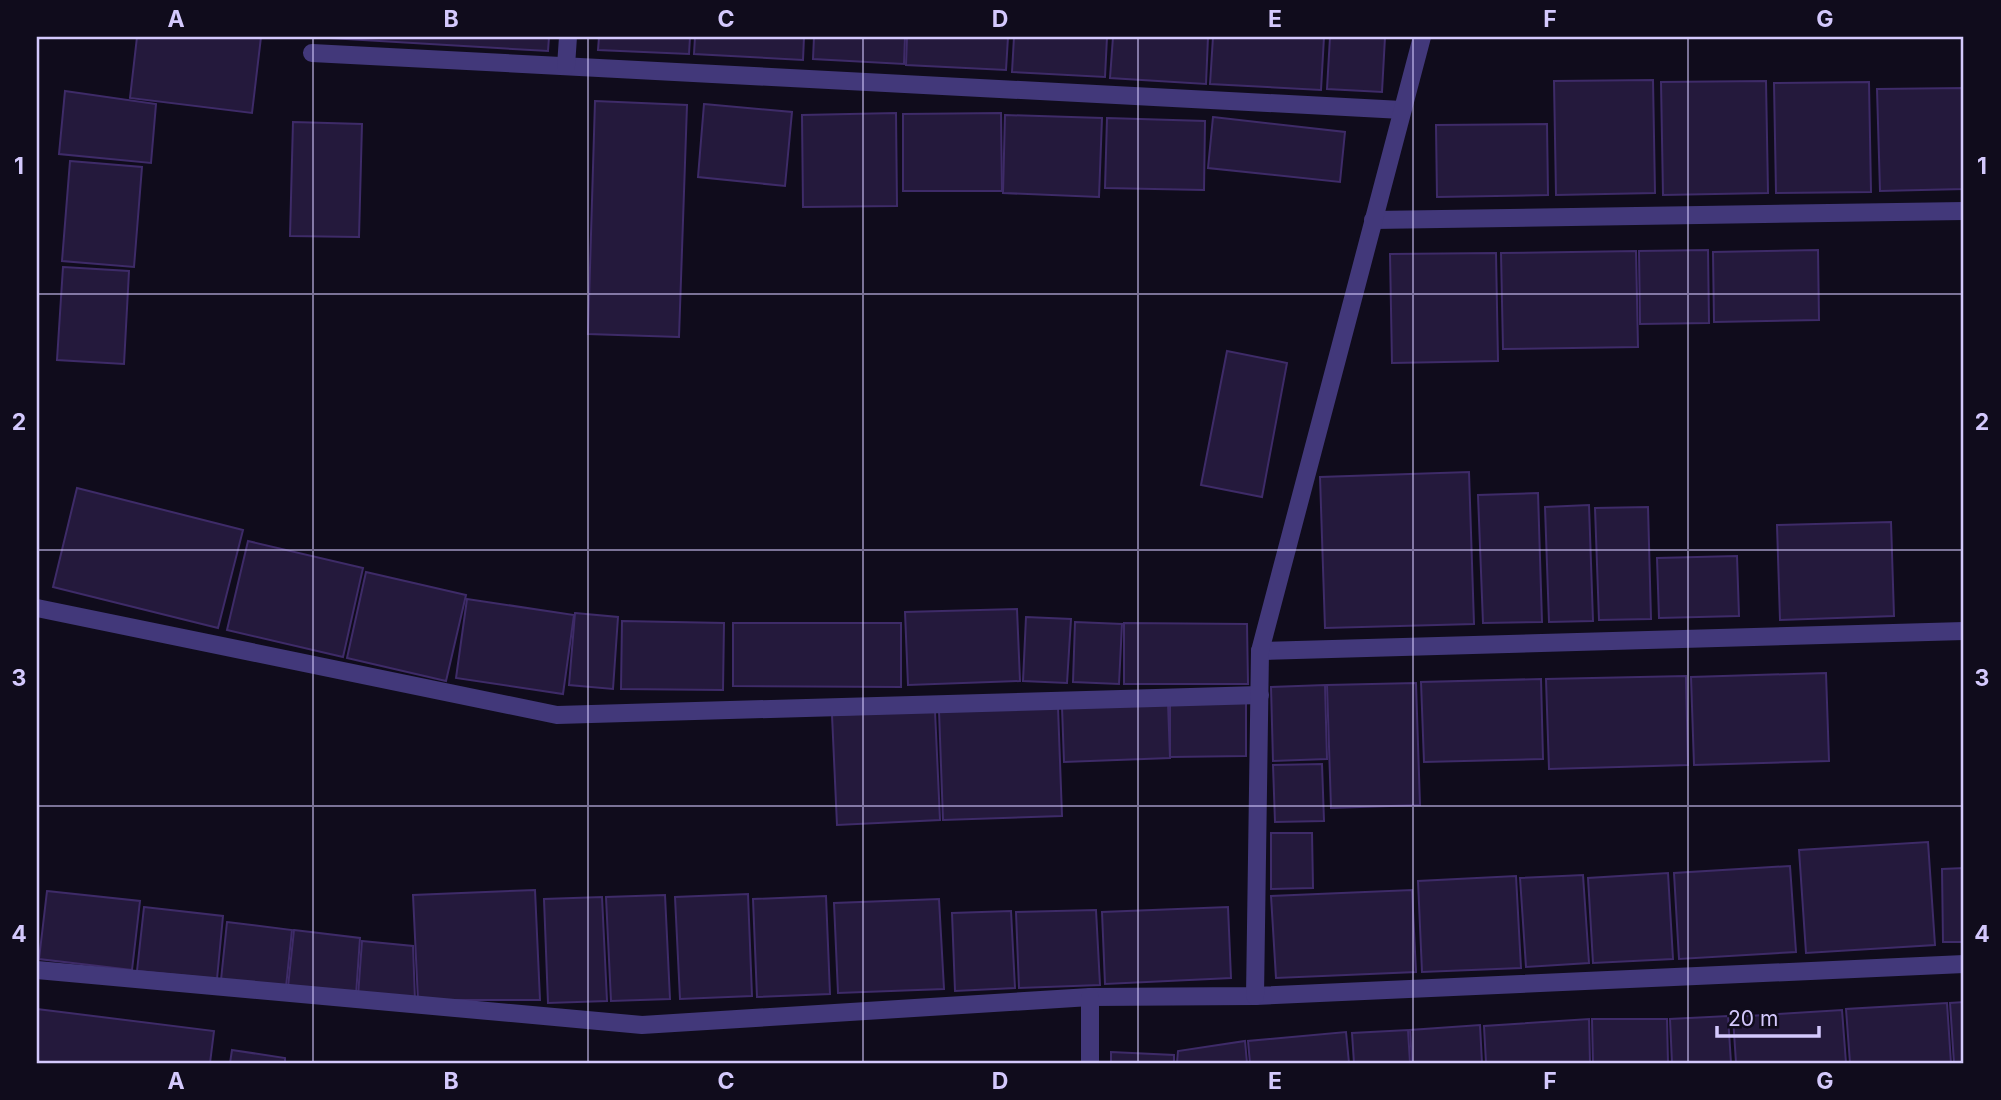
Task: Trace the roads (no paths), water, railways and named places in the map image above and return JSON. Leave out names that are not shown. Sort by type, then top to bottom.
[{"type":"street","points":[[566,66],[568,37]]},
{"type":"street","points":[[1255,996],[1260,651],[1422,37]]},
{"type":"street","points":[[312,52],[1402,110]]},
{"type":"street","points":[[1373,220],[1964,211]]},
{"type":"street","points":[[37,608],[556,715],[1260,695]]},
{"type":"street","points":[[1260,651],[1964,631]]},
{"type":"street","points":[[37,970],[642,1025],[1090,997],[1255,996],[1964,964]]},
{"type":"street","points":[[1090,997],[1090,1063]]}]
